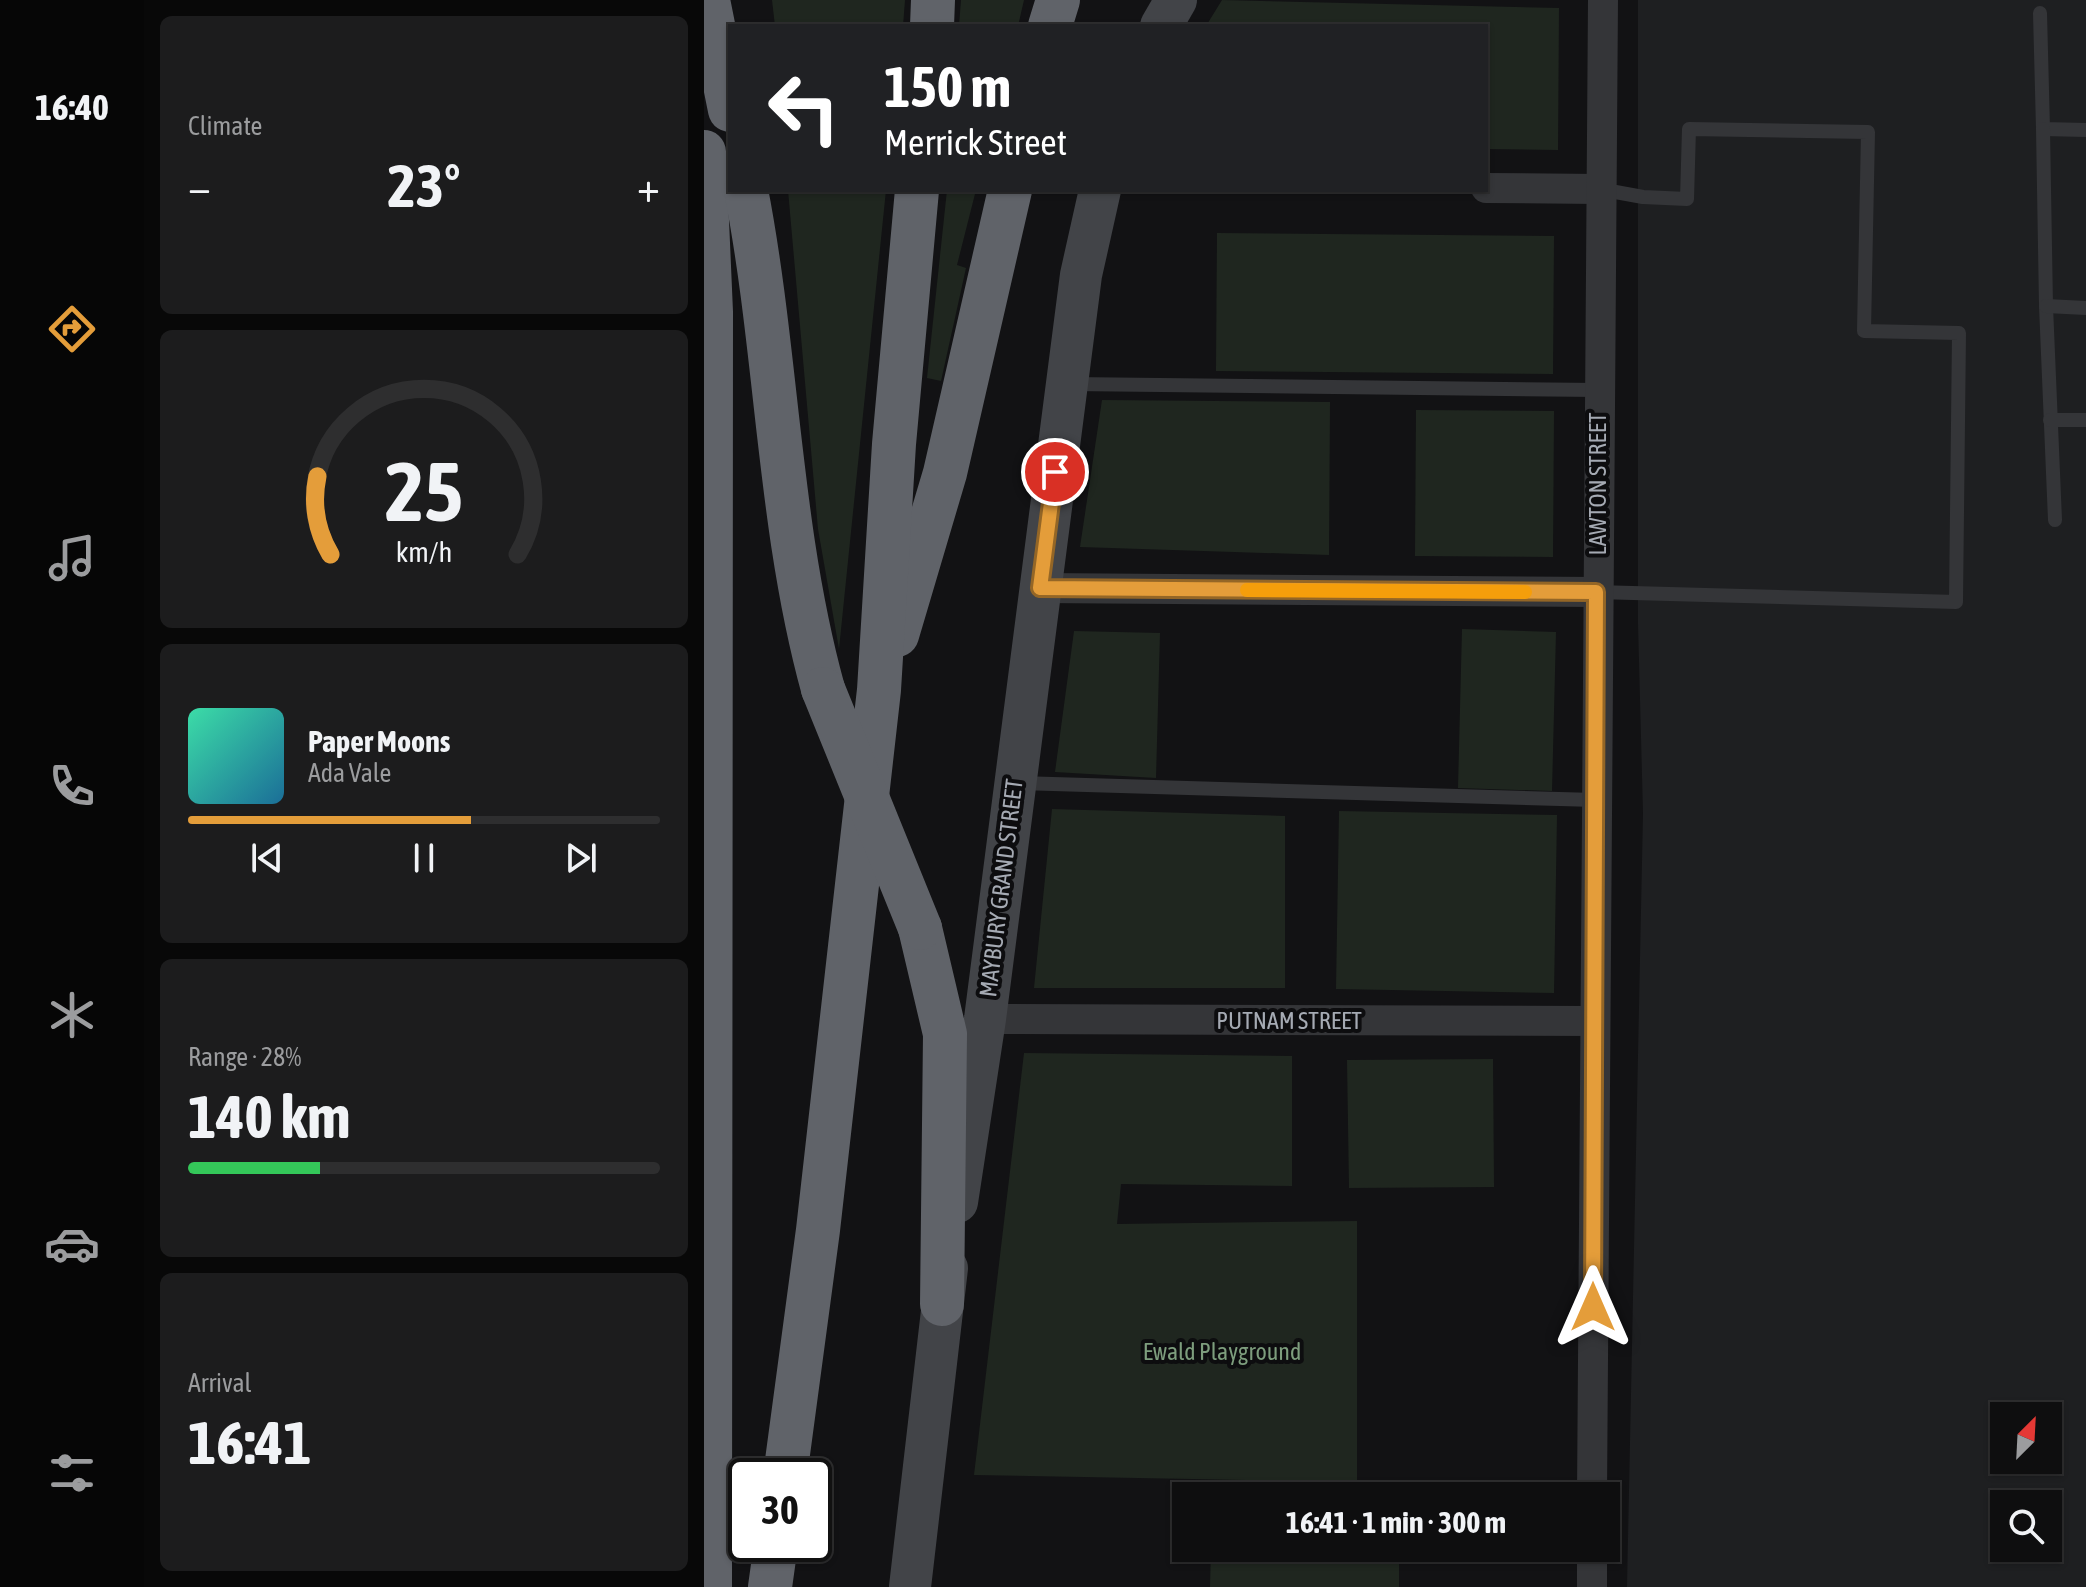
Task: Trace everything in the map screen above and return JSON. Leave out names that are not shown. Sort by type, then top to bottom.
[{"type":"highway","points":[[708,0],[728,100]]},
{"type":"highway","points":[[932,24],[933,0]]},
{"type":"highway","points":[[1051,24],[1058,0]]},
{"type":"highway","points":[[704,152],[712,328],[710,1587]]},
{"type":"highway","points":[[746,192],[757,248],[779,446],[799,584],[823,689],[920,928],[945,1034],[942,1304]]},
{"type":"highway","points":[[787,1458],[818,1230],[879,690],[894,444],[917,192]]},
{"type":"highway","points":[[879,690],[945,473],[1010,192]]},
{"type":"highway","points":[[770,1587],[773,1562]]},
{"type":"street","points":[[1162,24],[1176,0]]},
{"type":"street","name":"LAWTON STREET","points":[[1592,1482],[1596,592],[1603,0]]},
{"type":"street","points":[[1488,188],[1599,189]]},
{"type":"street","name":"MAYBURY GRAND STREET","points":[[910,1587],[942,1304],[985,1019],[1066,384],[1081,275],[1100,192]]},
{"type":"street","points":[[1040,588],[1596,592]]},
{"type":"street","name":"PUTNAM STREET","points":[[985,1019],[1593,1021]]},
{"type":"street","points":[[1592,1562],[1592,1587]]},
{"type":"lane","points":[[2040,13],[2046,306],[2055,520]]},
{"type":"lane","points":[[1596,592],[1956,602],[1959,333],[1864,331],[1868,132],[1689,129],[1687,199],[1643,197],[1599,189]]},
{"type":"lane","points":[[2043,129],[2086,130]]},
{"type":"lane","points":[[2046,306],[2086,308]]},
{"type":"lane","points":[[1066,384],[1598,390]]},
{"type":"lane","points":[[2050,420],[2086,420]]},
{"type":"lane","points":[[1015,783],[1595,800]]},
{"type":"shaded area","points":[[1638,0],[2086,0],[2086,1587],[1627,1587],[1643,813],[1638,624]]},
{"type":"green space","points":[[772,0],[905,0],[903,24],[775,24]]},
{"type":"green space","points":[[961,0],[1024,0],[1018,24],[959,24]]},
{"type":"green space","points":[[1222,0],[1559,8],[1558,150],[1488,149],[1488,24],[1207,24]]},
{"type":"green space","points":[[788,192],[886,192],[839,649],[818,529]]},
{"type":"green space","points":[[947,192],[975,192],[957,265],[966,268],[941,381],[927,378]]},
{"type":"green space","points":[[1217,233],[1554,236],[1553,374],[1216,371]]},
{"type":"green space","points":[[1102,400],[1330,402],[1329,555],[1080,547]]},
{"type":"green space","points":[[1416,410],[1554,411],[1553,557],[1415,556]]},
{"type":"green space","points":[[1462,629],[1556,632],[1552,791],[1458,788]]},
{"type":"green space","points":[[1074,631],[1160,633],[1156,778],[1055,772]]},
{"type":"green space","points":[[1052,809],[1285,816],[1285,988],[1034,988]]},
{"type":"green space","points":[[1339,811],[1557,815],[1554,993],[1336,989]]},
{"type":"green space","name":"Ewald Playground","points":[[1024,1053],[1292,1056],[1292,1186],[1121,1184],[1117,1224],[1357,1221],[1357,1482],[974,1475]]},
{"type":"green space","points":[[1493,1059],[1494,1187],[1349,1188],[1347,1060]]},
{"type":"green space","points":[[1211,1562],[1399,1562],[1399,1587],[1210,1587]]},
{"type":"slow traffic","points":[[1247,590],[1525,592]]},
{"type":"route","points":[[1055,472],[1040,588],[1596,592],[1593,1307]]}]
